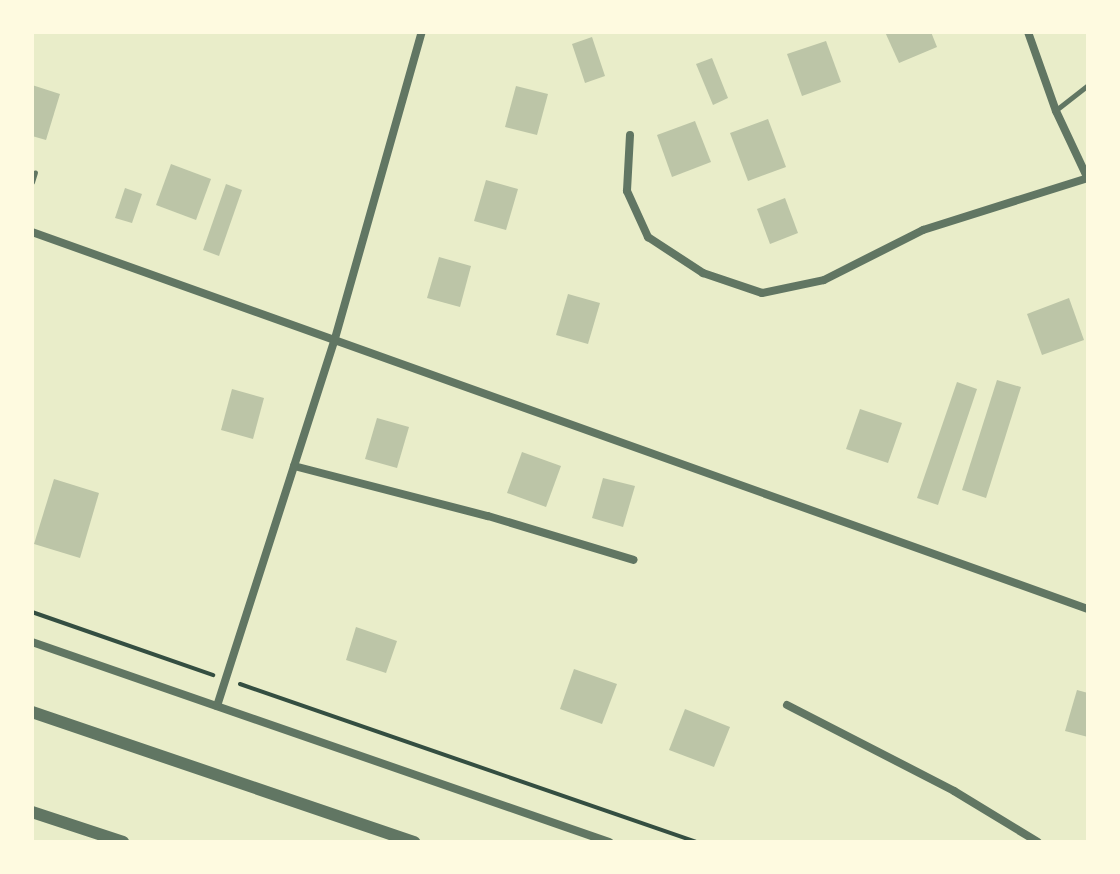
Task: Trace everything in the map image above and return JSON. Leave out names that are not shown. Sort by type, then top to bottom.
[{"type":"street","points":[[217,706],[334,342],[422,32]]},
{"type":"street","points":[[630,135],[627,191],[648,237],[703,273],[762,293],[824,280],[923,230],[1088,179],[1056,111],[1028,32]]},
{"type":"street","points":[[32,232],[1088,609]]},
{"type":"street","points":[[294,466],[488,516],[634,560]]},
{"type":"street","points":[[32,642],[609,842]]},
{"type":"street","points":[[787,705],[954,791],[1038,842]]},
{"type":"street","points":[[32,712],[414,842]]},
{"type":"street","points":[[32,812],[123,842]]},
{"type":"lane","points":[[1056,111],[1088,85]]},
{"type":"lane","points":[[32,182],[35,172]]},
{"type":"path","points":[[32,612],[695,842]]},
{"type":"building","points":[[885,32],[931,32],[937,47],[899,63]]},
{"type":"building","points":[[592,37],[605,76],[585,83],[572,44]]},
{"type":"building","points":[[826,41],[841,82],[802,96],[787,54]]},
{"type":"building","points":[[712,58],[728,98],[713,105],[696,64]]},
{"type":"building","points":[[32,85],[60,94],[46,140],[32,136]]},
{"type":"building","points":[[516,86],[548,94],[537,135],[505,127]]},
{"type":"building","points":[[768,119],[786,167],[748,181],[730,133]]},
{"type":"building","points":[[695,121],[711,162],[672,177],[657,135]]},
{"type":"building","points":[[171,164],[211,179],[196,220],[156,205]]},
{"type":"building","points":[[486,180],[518,189],[506,230],[474,221]]},
{"type":"building","points":[[226,184],[242,190],[219,256],[203,250]]},
{"type":"building","points":[[125,188],[142,194],[132,223],[115,218]]},
{"type":"building","points":[[785,198],[798,233],[770,244],[757,209]]},
{"type":"building","points":[[439,257],[471,266],[460,307],[427,298]]},
{"type":"building","points":[[568,294],[600,303],[588,344],[556,335]]},
{"type":"building","points":[[1069,298],[1084,340],[1042,355],[1027,314]]},
{"type":"building","points":[[997,380],[1021,387],[986,498],[962,490]]},
{"type":"building","points":[[957,382],[977,389],[938,505],[917,498]]},
{"type":"building","points":[[232,389],[264,398],[253,439],[221,430]]},
{"type":"building","points":[[860,409],[902,423],[888,463],[846,449]]},
{"type":"building","points":[[377,418],[409,427],[397,468],[365,459]]},
{"type":"building","points":[[522,452],[561,466],[546,507],[507,493]]},
{"type":"building","points":[[603,478],[635,486],[623,527],[592,518]]},
{"type":"building","points":[[54,479],[99,493],[80,558],[34,544]]},
{"type":"building","points":[[356,627],[397,641],[386,673],[346,660]]},
{"type":"building","points":[[574,669],[617,684],[602,724],[560,709]]},
{"type":"building","points":[[1077,690],[1088,693],[1088,737],[1065,731]]},
{"type":"building","points":[[685,709],[730,727],[714,767],[669,750]]}]
